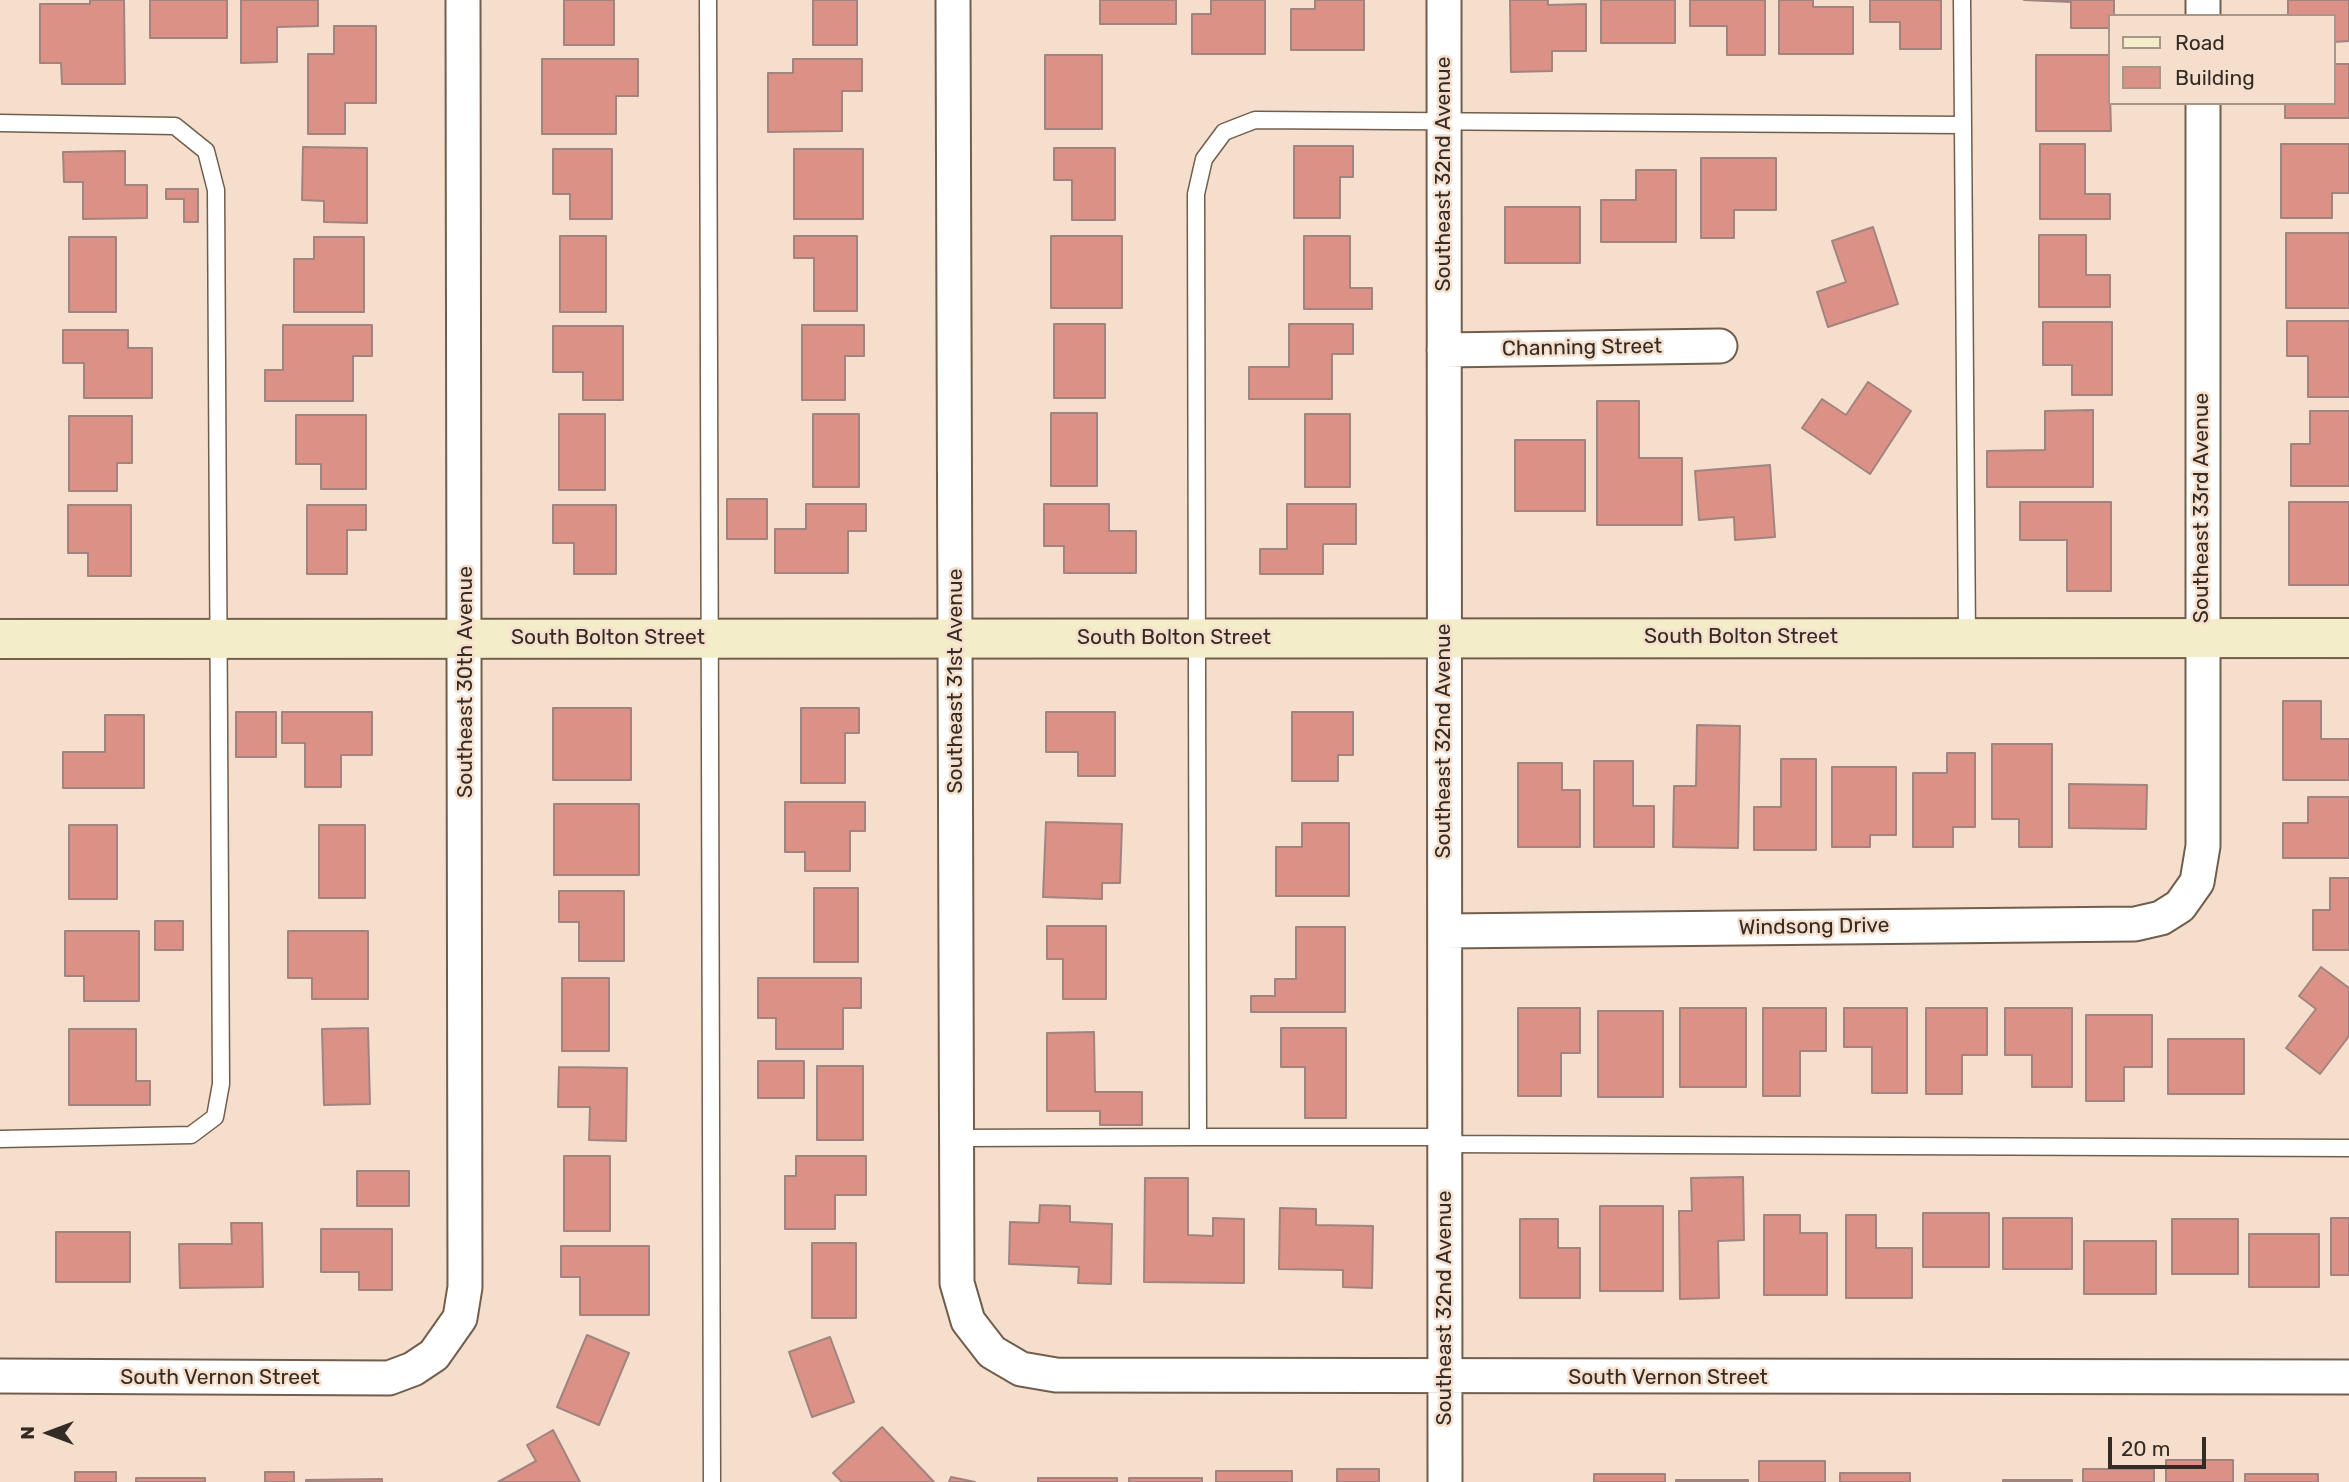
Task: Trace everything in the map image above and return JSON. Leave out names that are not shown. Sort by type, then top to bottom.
[{"type":"street","name":"Southeast 30th Avenue","points":[[435,1355],[460,1318],[465,1287],[463,0]]},
{"type":"street","name":"Southeast 31st Avenue","points":[[953,0],[957,1283],[968,1321],[992,1352]]},
{"type":"street","name":"Southeast 32nd Avenue","points":[[1444,0],[1445,1482]]},
{"type":"street","name":"Southeast 33rd Avenue","points":[[2180,906],[2197,882],[2203,846],[2203,105]]},
{"type":"street","name":"Channing Street","points":[[1444,350],[1720,346]]},
{"type":"street","name":"South Bolton Street","points":[[0,639],[2349,638]]},
{"type":"street","name":"Windsong Drive","points":[[1445,931],[2135,924],[2161,918],[2180,906]]},
{"type":"street","name":"South Vernon Street","points":[[992,1352],[1021,1369],[1056,1375],[1445,1378],[2349,1377]]},
{"type":"street","name":"South Vernon Street","points":[[0,1376],[389,1378],[413,1369],[435,1355]]},
{"type":"lane","points":[[708,0],[712,638],[712,1482]]},
{"type":"lane","points":[[1962,0],[1967,638]]},
{"type":"lane","points":[[1198,1137],[1196,194],[1204,159],[1224,132],[1255,120],[1963,125]]},
{"type":"lane","points":[[0,123],[175,126],[206,151],[216,190],[216,638],[221,1084],[215,1116],[191,1135],[0,1139]]},
{"type":"lane","points":[[957,1138],[1198,1137],[2349,1148]]},
{"type":"building","points":[[90,0],[124,0],[125,84],[62,84],[61,63],[40,63],[40,4],[90,4]]},
{"type":"building","points":[[150,0],[227,0],[227,38],[150,38]]},
{"type":"building","points":[[241,0],[318,0],[318,26],[277,27],[277,62],[241,63]]},
{"type":"building","points":[[564,0],[614,0],[614,45],[564,45]]},
{"type":"building","points":[[813,0],[857,0],[857,45],[813,45]]},
{"type":"building","points":[[1100,0],[1176,0],[1176,24],[1100,24]]},
{"type":"building","points":[[1211,0],[1265,0],[1265,54],[1192,54],[1192,14],[1211,14]]},
{"type":"building","points":[[1315,0],[1364,0],[1364,50],[1291,50],[1291,9],[1315,9]]},
{"type":"building","points":[[1510,0],[1548,0],[1548,5],[1586,4],[1586,51],[1552,51],[1552,71],[1511,72]]},
{"type":"building","points":[[1601,0],[1675,0],[1675,43],[1601,43]]},
{"type":"building","points":[[1690,0],[1765,0],[1765,55],[1727,55],[1727,26],[1690,26]]},
{"type":"building","points":[[1779,0],[1813,0],[1813,7],[1853,7],[1853,54],[1779,54]]},
{"type":"building","points":[[1870,0],[1941,0],[1941,49],[1900,49],[1900,22],[1870,22]]},
{"type":"building","points":[[2024,0],[2114,0],[2114,14],[2108,14],[2108,28],[2071,28],[2071,2]]},
{"type":"building","points":[[2288,0],[2349,0],[2349,41],[2335,42],[2335,14],[2288,14]]},
{"type":"building","points":[[334,26],[376,26],[376,103],[345,103],[345,134],[308,134],[308,54],[334,54]]},
{"type":"building","points":[[1045,55],[1102,55],[1102,129],[1045,129]]},
{"type":"building","points":[[2036,55],[2108,55],[2111,131],[2036,131]]},
{"type":"building","points":[[542,59],[638,59],[638,96],[616,96],[616,134],[542,134]]},
{"type":"building","points":[[793,59],[862,59],[862,91],[842,91],[842,131],[768,132],[768,73],[793,73]]},
{"type":"building","points":[[2335,64],[2349,64],[2349,118],[2285,118],[2285,105],[2335,105]]},
{"type":"building","points":[[2040,144],[2085,144],[2085,194],[2110,194],[2110,219],[2040,219]]},
{"type":"building","points":[[2281,144],[2349,144],[2349,193],[2332,193],[2332,218],[2281,218]]},
{"type":"building","points":[[1294,146],[1353,146],[1353,177],[1340,177],[1340,218],[1294,218]]},
{"type":"building","points":[[303,147],[367,148],[367,223],[324,222],[324,201],[302,200]]},
{"type":"building","points":[[1054,148],[1115,148],[1115,220],[1072,220],[1072,180],[1054,180]]},
{"type":"building","points":[[553,149],[612,149],[612,219],[570,219],[570,194],[553,194]]},
{"type":"building","points":[[794,149],[863,149],[863,219],[794,219]]},
{"type":"building","points":[[125,151],[125,185],[147,185],[147,218],[83,219],[83,182],[64,182],[63,152]]},
{"type":"building","points":[[1701,158],[1776,158],[1776,210],[1734,210],[1734,238],[1701,238]]},
{"type":"building","points":[[1636,170],[1676,170],[1676,242],[1601,242],[1601,200],[1636,200]]},
{"type":"building","points":[[166,189],[198,189],[198,222],[184,222],[184,199],[166,199]]},
{"type":"building","points":[[1505,207],[1580,207],[1580,263],[1505,263]]},
{"type":"building","points":[[1873,227],[1898,304],[1828,327],[1817,292],[1846,282],[1832,241]]},
{"type":"building","points":[[2286,233],[2349,233],[2349,308],[2286,308]]},
{"type":"building","points":[[2039,235],[2086,235],[2086,275],[2110,275],[2110,307],[2039,307]]},
{"type":"building","points":[[560,236],[606,236],[606,312],[560,312]]},
{"type":"building","points":[[794,236],[857,236],[857,311],[814,311],[814,258],[794,258]]},
{"type":"building","points":[[1051,236],[1122,236],[1122,308],[1051,308]]},
{"type":"building","points":[[1304,236],[1350,236],[1350,288],[1372,288],[1372,309],[1304,309]]},
{"type":"building","points":[[69,237],[116,237],[116,312],[69,312]]},
{"type":"building","points":[[314,237],[364,237],[364,312],[294,312],[294,259],[314,259]]},
{"type":"building","points":[[2287,321],[2349,321],[2349,397],[2308,397],[2308,356],[2287,356]]},
{"type":"building","points":[[2043,322],[2112,322],[2112,395],[2072,395],[2072,365],[2043,365]]},
{"type":"building","points":[[1054,324],[1105,324],[1105,398],[1054,398]]},
{"type":"building","points":[[1289,324],[1353,324],[1353,354],[1332,354],[1332,399],[1249,399],[1249,367],[1289,367]]},
{"type":"building","points":[[283,325],[372,325],[372,356],[353,356],[353,401],[265,401],[265,370],[283,370]]},
{"type":"building","points":[[802,325],[864,325],[864,356],[845,356],[845,400],[802,400]]},
{"type":"building","points":[[553,326],[623,326],[623,400],[583,400],[583,372],[553,372]]},
{"type":"building","points":[[63,330],[128,330],[128,348],[152,348],[152,398],[84,398],[84,363],[63,363]]},
{"type":"building","points":[[1868,382],[1911,411],[1870,474],[1802,428],[1822,399],[1846,415]]},
{"type":"building","points":[[1597,401],[1639,401],[1639,458],[1682,458],[1682,525],[1597,525]]},
{"type":"building","points":[[2093,410],[2093,487],[1987,487],[1987,451],[2045,450],[2045,411]]},
{"type":"building","points":[[2310,411],[2349,411],[2349,486],[2291,486],[2291,444],[2310,444]]},
{"type":"building","points":[[1051,413],[1097,413],[1097,486],[1051,486]]},
{"type":"building","points":[[559,414],[605,414],[605,490],[559,490]]},
{"type":"building","points":[[813,414],[859,414],[859,487],[813,487]]},
{"type":"building","points":[[1305,414],[1350,414],[1350,487],[1305,487]]},
{"type":"building","points":[[296,415],[366,415],[366,489],[321,489],[321,464],[296,464]]},
{"type":"building","points":[[69,416],[132,416],[132,463],[117,463],[117,491],[69,491]]},
{"type":"building","points":[[1515,440],[1585,440],[1585,511],[1515,511]]},
{"type":"building","points":[[1770,465],[1775,537],[1735,540],[1734,517],[1699,520],[1695,471]]},
{"type":"building","points":[[727,499],[767,499],[767,539],[727,539]]},
{"type":"building","points":[[2020,502],[2111,502],[2111,591],[2067,591],[2067,540],[2020,540]]},
{"type":"building","points":[[2289,502],[2349,502],[2349,585],[2289,585]]},
{"type":"building","points":[[806,504],[866,504],[866,531],[848,531],[848,573],[775,573],[775,529],[806,529]]},
{"type":"building","points":[[1044,504],[1109,504],[1109,531],[1136,531],[1136,573],[1064,573],[1064,546],[1044,546]]},
{"type":"building","points":[[1287,504],[1356,504],[1356,544],[1323,544],[1323,574],[1260,574],[1260,549],[1287,549]]},
{"type":"building","points":[[68,505],[131,505],[131,576],[88,576],[88,553],[68,553]]},
{"type":"building","points":[[307,505],[366,505],[366,530],[347,530],[347,574],[307,574]]},
{"type":"building","points":[[553,505],[616,505],[616,574],[574,574],[574,543],[553,543]]},
{"type":"building","points":[[2283,701],[2321,701],[2321,739],[2349,739],[2349,780],[2283,780]]},
{"type":"building","points":[[553,708],[631,708],[631,780],[553,780]]},
{"type":"building","points":[[801,708],[859,708],[859,733],[845,733],[845,783],[801,783]]},
{"type":"building","points":[[236,712],[276,712],[276,757],[236,757]]},
{"type":"building","points":[[282,712],[372,712],[372,755],[341,755],[341,787],[305,787],[305,743],[282,743]]},
{"type":"building","points":[[1046,712],[1115,712],[1115,776],[1078,776],[1078,752],[1046,752]]},
{"type":"building","points":[[1292,712],[1353,712],[1353,755],[1338,755],[1338,781],[1292,781]]},
{"type":"building","points":[[105,715],[144,715],[144,788],[63,788],[63,752],[105,752]]},
{"type":"building","points":[[1697,725],[1740,726],[1738,848],[1673,847],[1674,786],[1696,786]]},
{"type":"building","points":[[1992,744],[2052,744],[2052,847],[2019,847],[2019,819],[1992,819]]},
{"type":"building","points":[[1947,753],[1975,753],[1975,827],[1953,827],[1953,847],[1913,847],[1913,773],[1947,773]]},
{"type":"building","points":[[1781,759],[1816,759],[1816,850],[1754,850],[1754,807],[1781,807]]},
{"type":"building","points":[[1594,761],[1633,761],[1633,806],[1654,806],[1654,847],[1594,847]]},
{"type":"building","points":[[1518,763],[1562,763],[1562,790],[1580,790],[1580,847],[1518,847]]},
{"type":"building","points":[[1832,767],[1896,767],[1896,835],[1870,835],[1870,847],[1832,847]]},
{"type":"building","points":[[2069,784],[2147,785],[2146,829],[2069,828]]},
{"type":"building","points":[[2308,797],[2349,797],[2349,858],[2283,858],[2283,823],[2308,823]]},
{"type":"building","points":[[785,802],[865,802],[865,831],[850,831],[850,871],[805,871],[805,852],[785,852]]},
{"type":"building","points":[[554,804],[639,804],[639,875],[554,875]]},
{"type":"building","points":[[1046,822],[1122,824],[1120,883],[1102,883],[1102,899],[1043,897]]},
{"type":"building","points":[[1302,823],[1349,823],[1349,896],[1276,896],[1276,847],[1302,847]]},
{"type":"building","points":[[69,825],[117,825],[117,899],[69,899]]},
{"type":"building","points":[[319,825],[365,825],[365,898],[319,898]]},
{"type":"building","points":[[2330,878],[2349,878],[2349,950],[2313,950],[2313,910],[2330,910]]},
{"type":"building","points":[[814,888],[858,888],[858,962],[814,962]]},
{"type":"building","points":[[559,891],[624,891],[624,961],[579,961],[579,922],[559,922]]},
{"type":"building","points":[[155,921],[183,921],[183,950],[155,950]]},
{"type":"building","points":[[1047,926],[1106,926],[1106,999],[1063,999],[1063,959],[1047,959]]},
{"type":"building","points":[[1296,927],[1345,927],[1345,1012],[1251,1012],[1251,996],[1275,996],[1275,979],[1296,979]]},
{"type":"building","points":[[65,931],[139,931],[139,1001],[84,1001],[84,976],[65,976]]},
{"type":"building","points":[[288,931],[368,931],[368,999],[312,999],[312,978],[288,978]]},
{"type":"building","points":[[2321,967],[2349,988],[2349,1036],[2320,1074],[2286,1048],[2316,1009],[2299,996]]},
{"type":"building","points":[[562,978],[609,978],[609,1051],[562,1051]]},
{"type":"building","points":[[758,978],[861,978],[861,1008],[843,1008],[843,1049],[776,1049],[776,1018],[758,1018]]},
{"type":"building","points":[[1518,1008],[1580,1008],[1580,1053],[1561,1053],[1561,1096],[1518,1096]]},
{"type":"building","points":[[1680,1008],[1746,1008],[1746,1087],[1680,1087]]},
{"type":"building","points":[[1763,1008],[1826,1008],[1826,1051],[1800,1051],[1800,1096],[1763,1096]]},
{"type":"building","points":[[1844,1008],[1907,1008],[1907,1093],[1872,1093],[1872,1047],[1844,1047]]},
{"type":"building","points":[[1926,1008],[1987,1008],[1987,1055],[1962,1055],[1962,1094],[1926,1094]]},
{"type":"building","points":[[2005,1008],[2072,1008],[2072,1087],[2032,1087],[2032,1055],[2005,1055]]},
{"type":"building","points":[[1598,1011],[1663,1011],[1663,1097],[1598,1097]]},
{"type":"building","points":[[2086,1015],[2152,1015],[2152,1067],[2124,1067],[2124,1101],[2086,1101]]},
{"type":"building","points":[[368,1028],[370,1104],[324,1105],[322,1029]]},
{"type":"building","points":[[1281,1028],[1346,1028],[1346,1118],[1305,1118],[1305,1067],[1281,1067]]},
{"type":"building","points":[[69,1029],[136,1029],[136,1081],[150,1081],[150,1105],[69,1105]]},
{"type":"building","points":[[1094,1032],[1095,1092],[1142,1092],[1142,1125],[1100,1125],[1100,1111],[1047,1111],[1047,1033]]},
{"type":"building","points":[[2168,1039],[2244,1039],[2244,1094],[2168,1094]]},
{"type":"building","points":[[758,1061],[804,1061],[804,1098],[758,1098]]},
{"type":"building","points":[[817,1066],[863,1066],[863,1140],[817,1140]]},
{"type":"building","points":[[559,1067],[627,1068],[626,1141],[589,1140],[590,1107],[558,1107]]},
{"type":"building","points":[[564,1156],[610,1156],[610,1231],[564,1231]]},
{"type":"building","points":[[796,1156],[866,1156],[866,1195],[835,1195],[835,1229],[785,1229],[785,1176],[796,1176]]},
{"type":"building","points":[[357,1171],[409,1171],[409,1206],[357,1206]]},
{"type":"building","points":[[1743,1177],[1744,1240],[1718,1241],[1719,1298],[1680,1299],[1679,1211],[1692,1211],[1691,1178]]},
{"type":"building","points":[[1145,1178],[1188,1178],[1188,1235],[1213,1236],[1213,1218],[1244,1219],[1244,1283],[1144,1282]]},
{"type":"building","points":[[1040,1205],[1070,1206],[1070,1222],[1112,1224],[1111,1284],[1078,1283],[1079,1267],[1009,1264],[1010,1222],[1039,1223]]},
{"type":"building","points":[[1600,1206],[1663,1206],[1663,1291],[1600,1291]]},
{"type":"building","points":[[1280,1208],[1316,1209],[1316,1225],[1373,1226],[1372,1288],[1343,1287],[1343,1270],[1279,1269]]},
{"type":"building","points":[[1923,1213],[1989,1213],[1989,1267],[1923,1267]]},
{"type":"building","points":[[1764,1215],[1800,1215],[1800,1233],[1827,1233],[1827,1295],[1764,1295]]},
{"type":"building","points":[[1846,1215],[1876,1215],[1876,1248],[1912,1248],[1912,1298],[1846,1298]]},
{"type":"building","points":[[2003,1218],[2072,1218],[2072,1269],[2003,1269]]},
{"type":"building","points":[[2331,1218],[2349,1218],[2349,1275],[2331,1275]]},
{"type":"building","points":[[1520,1219],[1558,1219],[1558,1248],[1580,1248],[1580,1298],[1520,1298]]},
{"type":"building","points":[[2172,1219],[2238,1219],[2238,1274],[2172,1274]]},
{"type":"building","points":[[231,1223],[262,1223],[263,1287],[180,1288],[179,1244],[232,1244]]},
{"type":"building","points":[[321,1229],[392,1229],[392,1290],[359,1290],[359,1272],[321,1272]]},
{"type":"building","points":[[56,1232],[130,1232],[130,1282],[56,1282]]},
{"type":"building","points":[[2249,1234],[2319,1234],[2319,1287],[2249,1287]]},
{"type":"building","points":[[2084,1241],[2156,1241],[2156,1294],[2084,1294]]},
{"type":"building","points":[[812,1243],[856,1243],[856,1318],[812,1318]]},
{"type":"building","points":[[561,1246],[649,1246],[649,1315],[580,1315],[580,1277],[561,1277]]},
{"type":"building","points":[[587,1335],[629,1353],[599,1425],[557,1407]]},
{"type":"building","points":[[830,1337],[854,1402],[812,1417],[789,1352]]},
{"type":"building","points":[[882,1427],[934,1482],[842,1482],[833,1473]]},
{"type":"building","points":[[553,1430],[580,1482],[498,1482],[536,1461],[527,1445]]},
{"type":"building","points":[[2166,1460],[2233,1460],[2233,1482],[2166,1482]]},
{"type":"building","points":[[1759,1461],[1825,1461],[1825,1482],[1759,1482]]},
{"type":"building","points":[[1337,1469],[1379,1469],[1379,1482],[1337,1482]]},
{"type":"building","points":[[2083,1469],[2154,1469],[2154,1482],[2083,1482]]},
{"type":"building","points":[[1216,1471],[1292,1471],[1292,1482],[1216,1482]]},
{"type":"building","points":[[75,1472],[116,1472],[116,1482],[75,1482]]},
{"type":"building","points":[[265,1472],[294,1472],[294,1482],[265,1482]]},
{"type":"building","points":[[1840,1473],[1910,1473],[1910,1482],[1840,1482]]},
{"type":"building","points":[[1594,1474],[1665,1474],[1665,1482],[1594,1482]]},
{"type":"building","points":[[2245,1474],[2318,1474],[2318,1482],[2245,1482]]},
{"type":"building","points":[[951,1477],[975,1482],[949,1482]]},
{"type":"building","points":[[136,1478],[205,1478],[205,1482],[136,1482]]},
{"type":"building","points":[[1038,1478],[1117,1478],[1117,1482],[1038,1482]]},
{"type":"building","points":[[1129,1478],[1202,1478],[1202,1482],[1129,1482]]},
{"type":"building","points":[[382,1479],[382,1482],[306,1482],[306,1480]]},
{"type":"building","points":[[1748,1480],[1748,1482],[1676,1482]]},
{"type":"building","points":[[2072,1480],[2072,1482],[2003,1482]]}]
